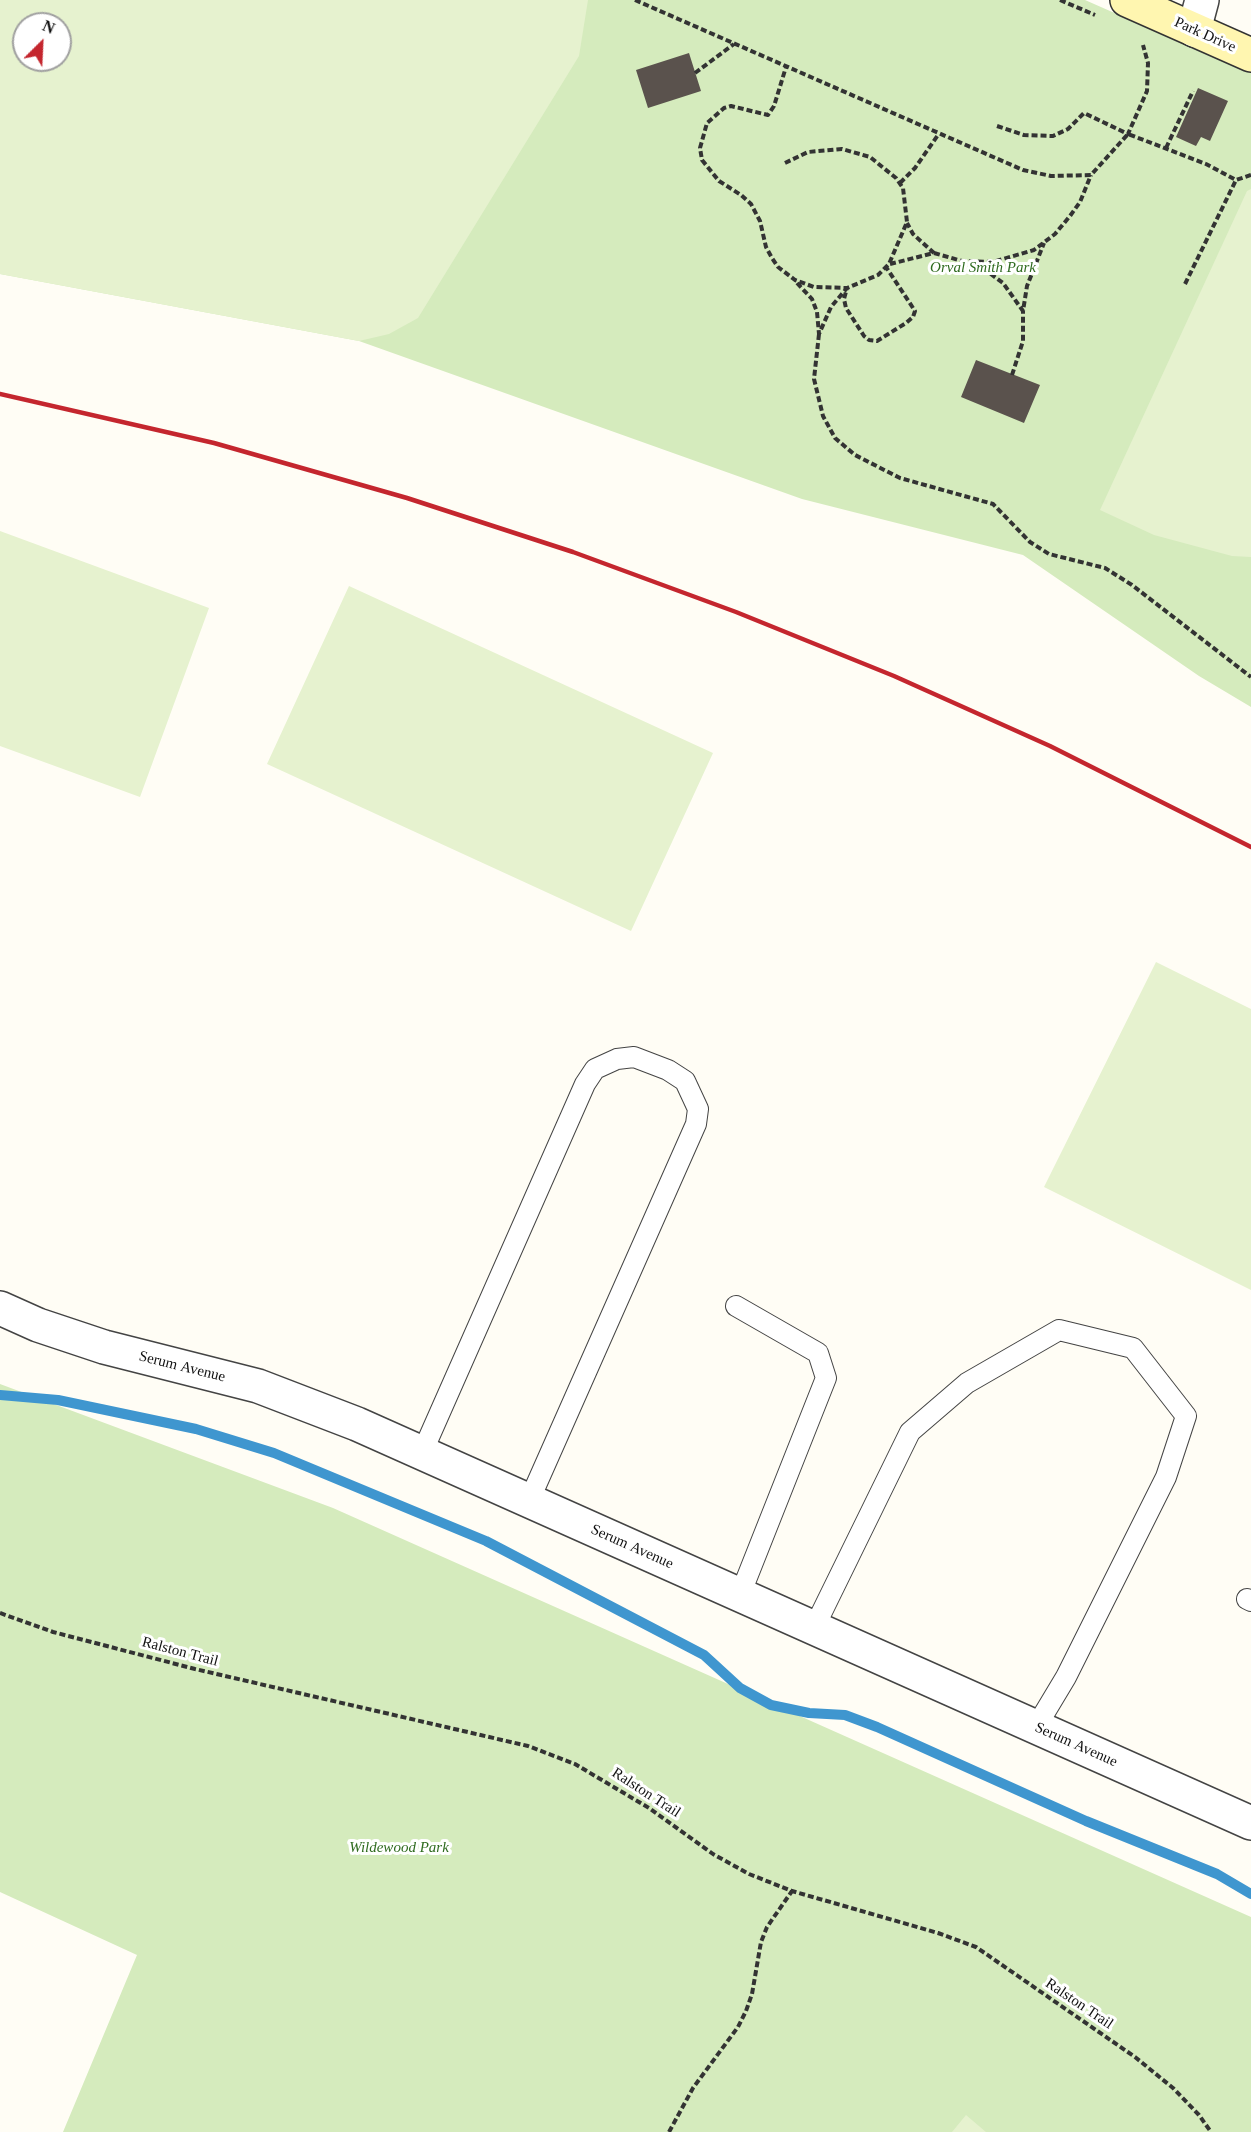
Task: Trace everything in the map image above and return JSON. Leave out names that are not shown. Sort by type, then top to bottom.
[{"type":"street","name":"Park Drive","points":[[1127,0],[1198,15],[1251,55]]},
{"type":"street","name":"Serum Avenue","points":[[0,1308],[38,1325],[104,1347],[258,1386],[357,1424],[1251,1823]]},
{"type":"lane","points":[[422,1453],[585,1084],[595,1069],[617,1059],[634,1057],[668,1070],[685,1081],[698,1109],[696,1124],[530,1501]]},
{"type":"lane","points":[[736,1306],[818,1353],[826,1378],[740,1595]]},
{"type":"lane","points":[[814,1628],[910,1431],[968,1383],[1059,1330],[1133,1348],[1186,1416],[1166,1477],[1066,1677],[1036,1727]]},
{"type":"path","points":[[635,0],[938,135],[1023,170],[1051,176],[1091,175]]},
{"type":"path","points":[[888,266],[934,253],[976,262],[993,262],[1034,250],[1054,234],[1080,202],[1091,175],[1128,134],[1148,91],[1148,63],[1141,36]]},
{"type":"path","points":[[695,73],[734,44]]},
{"type":"path","points":[[786,67],[774,106],[768,115],[746,107],[724,108],[706,123],[700,148],[702,160],[708,171],[751,204],[760,221],[766,247],[778,267],[795,280],[812,299],[817,312],[819,334]]},
{"type":"path","points":[[1166,148],[1193,91]]},
{"type":"path","points":[[997,126],[1024,135],[1053,136],[1068,129],[1084,113],[1128,134],[1206,164],[1236,180],[1251,176]]},
{"type":"path","points":[[900,183],[915,168],[938,135]]},
{"type":"path","points":[[785,163],[798,155],[825,149],[857,152],[870,157],[889,170],[900,183],[907,222],[913,234],[934,253]]},
{"type":"path","points":[[1185,284],[1236,180]]},
{"type":"path","points":[[795,280],[814,287],[847,288],[878,275],[888,266],[907,222]]},
{"type":"path","points":[[1012,375],[1023,341],[1023,311],[1028,286],[1045,242]]},
{"type":"path","points":[[976,262],[1003,282],[1023,311]]},
{"type":"path","points":[[847,288],[844,299],[846,308],[864,336],[869,340],[877,340],[914,317],[915,311],[888,266]]},
{"type":"path","points":[[847,288],[831,307],[819,334],[815,356],[814,379],[824,416],[835,438],[855,455],[900,478],[993,504],[1030,542],[1049,554],[1105,568],[1114,573],[1251,677]]},
{"type":"path","name":"Ralston Trail","points":[[0,1613],[53,1632],[206,1671],[528,1746],[575,1764],[649,1808],[713,1854],[750,1874],[792,1891],[938,1933],[976,1947],[1135,2057],[1173,2088],[1199,2115],[1211,2132]]},
{"type":"path","points":[[669,2132],[693,2088],[738,2027],[752,1994],[761,1942],[767,1927],[792,1891]]},
{"type":"green space","name":"Orval Smith Park","points":[[0,0],[1085,0],[1251,73],[1251,707],[1199,676],[1023,555],[802,499],[359,341],[0,274]]},
{"type":"green space","points":[[0,0],[588,0],[579,56],[418,318],[389,334],[359,341],[0,274]]},
{"type":"green space","points":[[1251,189],[1251,557],[1232,556],[1154,535],[1100,510],[1247,191]]},
{"type":"green space","points":[[0,531],[209,608],[140,797],[0,746]]},
{"type":"green space","points":[[349,586],[713,753],[631,931],[267,764]]},
{"type":"green space","points":[[1156,962],[1251,1009],[1251,1290],[1044,1187]]},
{"type":"green space","name":"Wildewood Park","points":[[0,1384],[333,1508],[1251,1917],[1251,2132],[63,2132],[137,1955],[0,1892]]},
{"type":"green space","points":[[966,2115],[986,2132],[952,2132]]},
{"type":"building","points":[[689,53],[701,91],[648,108],[636,70]]},
{"type":"building","points":[[1198,88],[1228,101],[1210,141],[1201,137],[1196,146],[1176,137]]},
{"type":"building","points":[[976,360],[1040,385],[1024,423],[961,397]]},
{"type":"waterway","points":[[0,1395],[58,1400],[196,1429],[274,1453],[486,1541],[704,1655],[740,1688],[771,1705],[809,1713],[845,1715],[877,1727],[1086,1821],[1217,1874],[1251,1894]]},
{"type":"railway","points":[[0,394],[214,443],[407,498],[573,552],[736,612],[894,676],[1050,746],[1251,847]]}]
